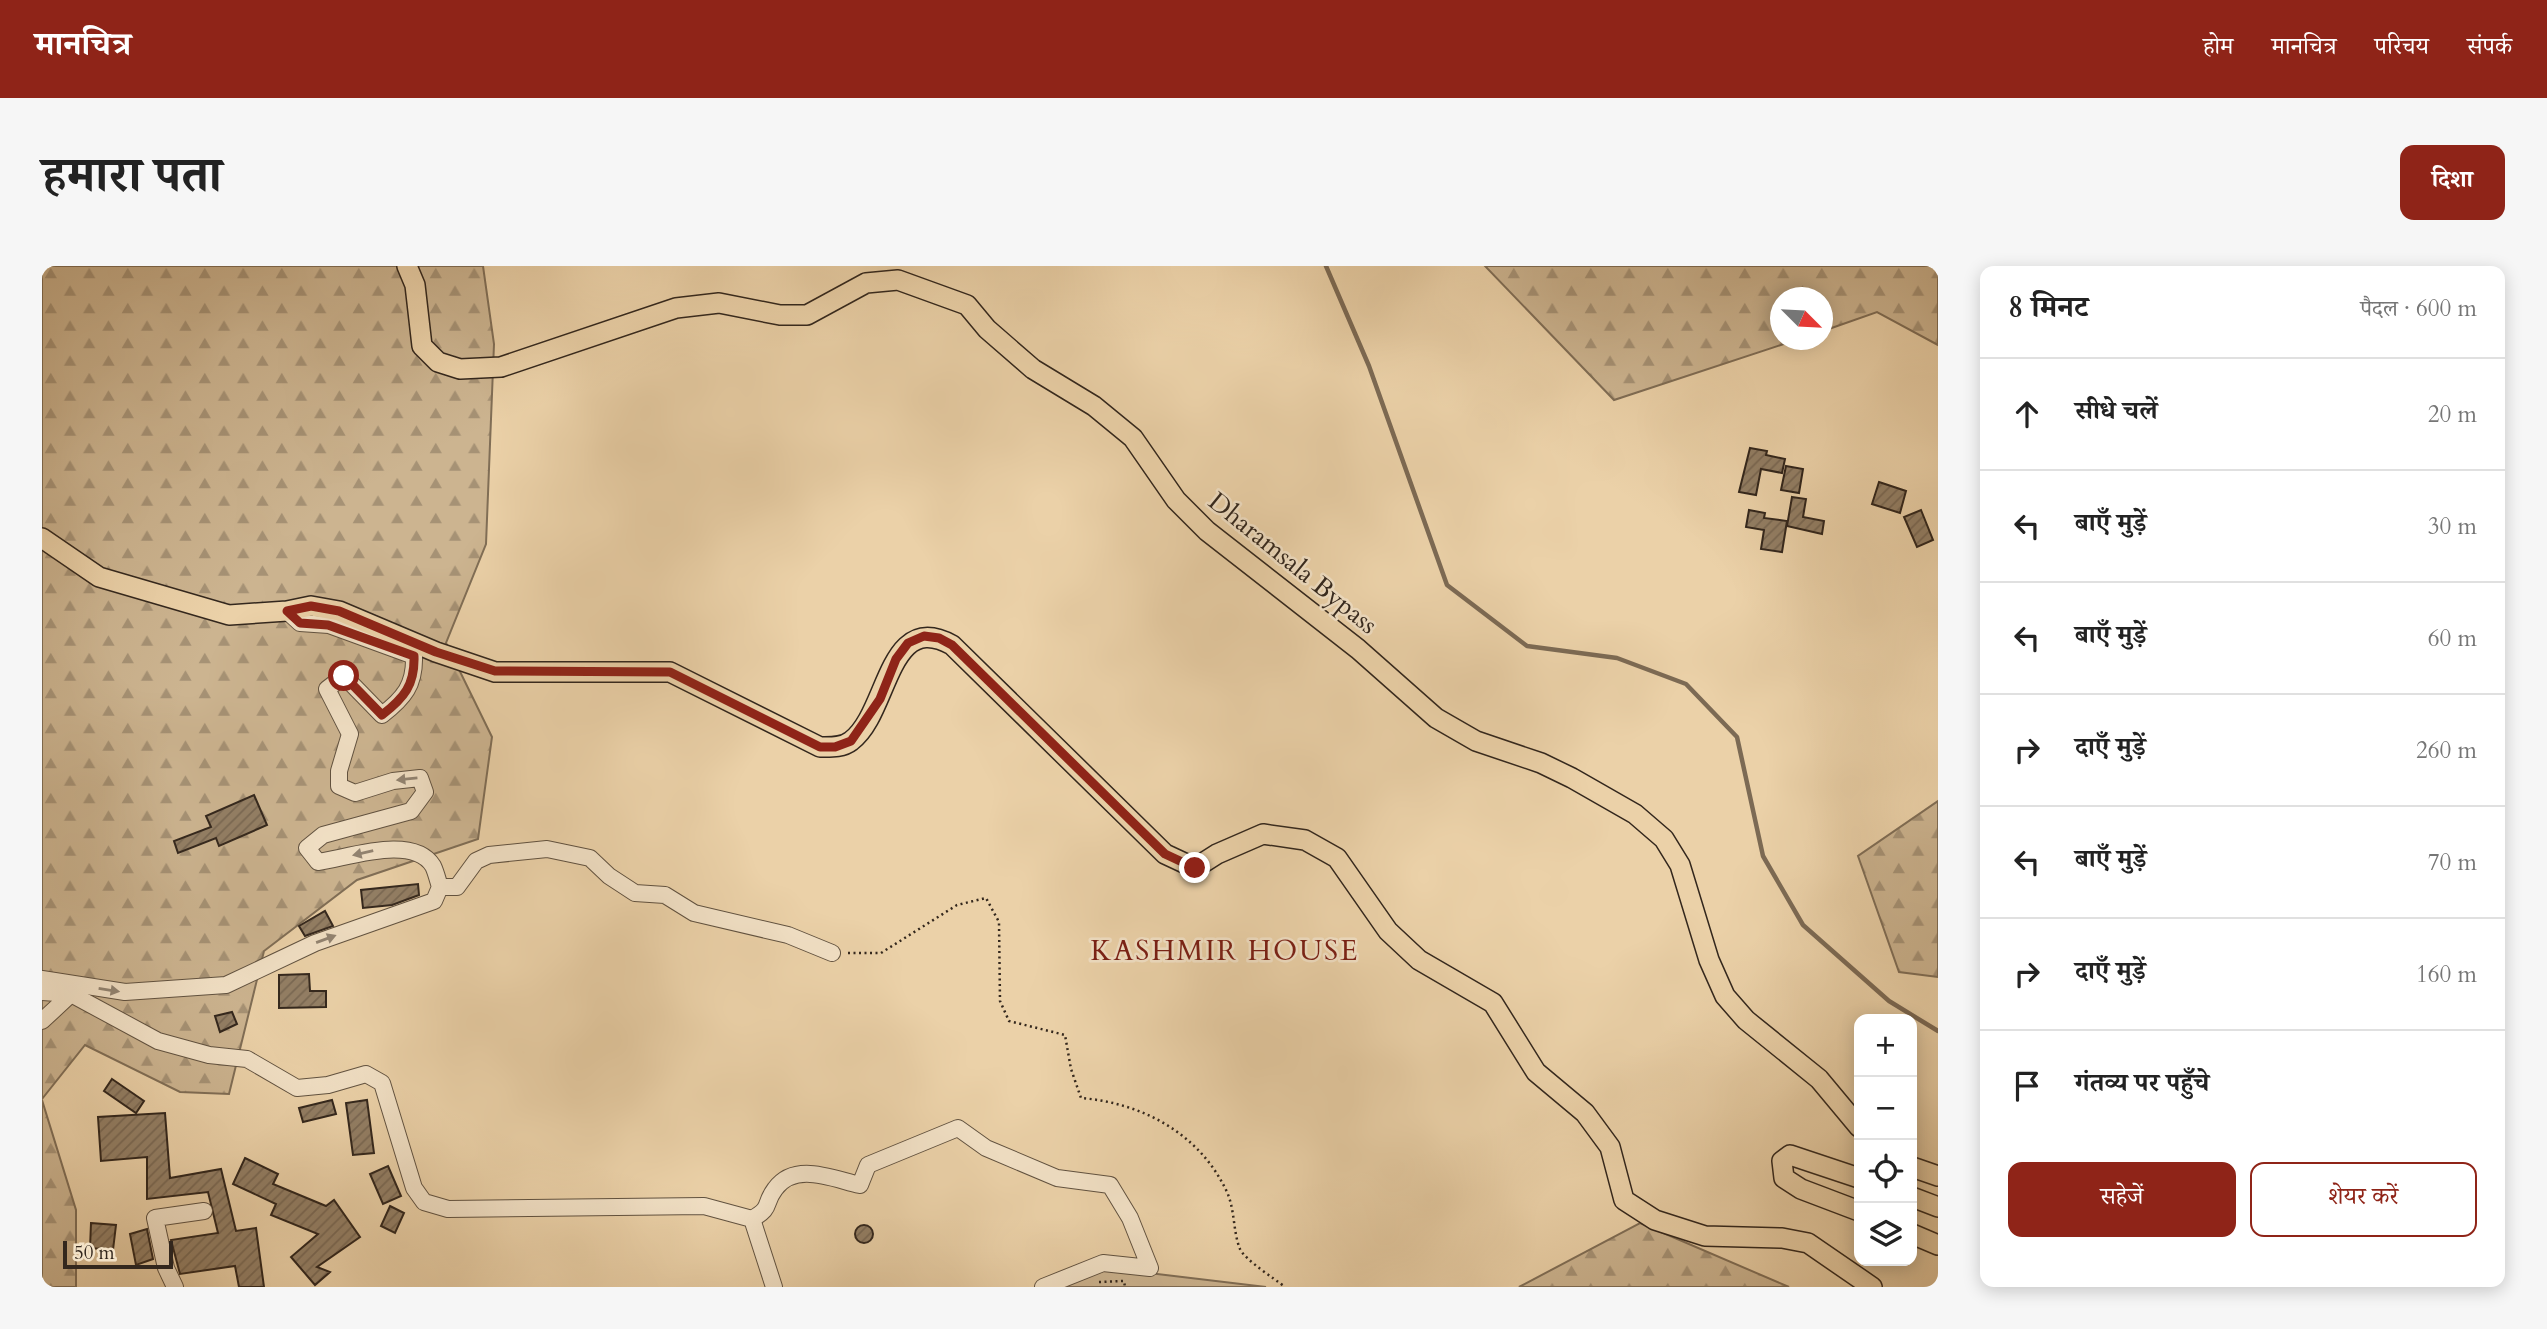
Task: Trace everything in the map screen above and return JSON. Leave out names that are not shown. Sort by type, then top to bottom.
[{"type":"main road","name":"Dharamsala Bypass","points":[[407,266],[415,285],[422,346],[438,362],[460,369],[501,367],[676,308],[719,303],[807,316],[866,283],[898,281],[967,305],[987,329],[1033,369],[1094,406],[1133,438],[1177,500],[1207,531],[1358,649],[1436,718],[1476,741],[1572,778],[1635,814],[1664,839],[1680,865],[1709,960],[1725,996],[1746,1020],[1819,1079],[1854,1121]]},
{"type":"main road","points":[[42,538],[99,577],[229,615],[287,611],[311,606],[339,611],[436,652],[495,671],[670,672],[820,747],[835,747],[851,741],[880,699],[896,659],[908,643],[924,636],[939,638],[952,645],[1165,854],[1195,868],[1217,854],[1263,834],[1305,840],[1337,858],[1388,931],[1419,960],[1493,1003],[1536,1072],[1585,1113],[1610,1147],[1624,1200],[1655,1220],[1705,1236],[1783,1237],[1808,1243],[1872,1287]]},
{"type":"main road","points":[[1854,1176],[1790,1155],[1782,1161],[1784,1178],[1801,1189],[1854,1209]]},
{"type":"main road","points":[[1917,1169],[1938,1176]]},
{"type":"main road","points":[[1917,1199],[1938,1207]]},
{"type":"main road","points":[[1917,1236],[1938,1245]]},
{"type":"street","points":[[42,979],[125,992],[226,985],[315,943],[434,901],[440,887],[432,864],[410,849],[375,850],[318,863],[307,848],[323,835],[411,811],[425,792],[419,778],[393,781],[355,793],[339,786],[339,771],[350,734],[327,689],[344,676],[382,715],[404,698],[415,676],[414,656],[328,625],[300,623],[287,611]]},
{"type":"street","points":[[440,887],[457,887],[476,861],[489,855],[547,849],[590,858],[609,876],[635,893],[665,895],[694,913],[789,935],[832,953]]},
{"type":"street","points":[[42,992],[71,994],[158,1041],[209,1055],[247,1059],[298,1088],[328,1085],[366,1074],[382,1083],[414,1188],[424,1202],[448,1209],[705,1206],[752,1219],[766,1210],[775,1189],[787,1179],[810,1172],[860,1185],[869,1166],[958,1128],[986,1148],[1057,1178],[1110,1185],[1130,1218],[1150,1268],[1103,1263],[1043,1287]]},
{"type":"street","points":[[42,1021],[71,994]]},
{"type":"street","points":[[174,1287],[166,1268],[155,1218],[204,1211]]},
{"type":"street","points":[[752,1219],[774,1287]]},
{"type":"path","points":[[832,953],[880,953],[957,905],[986,898],[999,922],[1000,1001],[1009,1021],[1065,1035],[1071,1069],[1081,1098],[1122,1105],[1159,1119],[1198,1146],[1227,1193],[1241,1252],[1285,1287]]},
{"type":"green space","points":[[42,266],[483,266],[494,344],[486,544],[446,643],[492,737],[478,839],[357,880],[264,951],[229,1094],[180,1092],[85,1045],[42,1099]]},
{"type":"green space","points":[[1485,266],[1938,266],[1938,345],[1877,312],[1833,327],[1833,287],[1770,287],[1770,349],[1614,400]]},
{"type":"green space","points":[[1938,801],[1938,977],[1899,972],[1858,856]]},
{"type":"green space","points":[[42,1100],[76,1210],[76,1287],[42,1287]]},
{"type":"green space","points":[[1640,1223],[1789,1287],[1519,1287]]},
{"type":"green space","points":[[1107,1268],[1266,1287],[1063,1287]]},
{"type":"building","points":[[1750,448],[1767,451],[1766,455],[1785,459],[1782,473],[1761,469],[1756,495],[1739,492]]},
{"type":"building","points":[[1786,466],[1803,469],[1799,493],[1781,490]]},
{"type":"building","points":[[1879,482],[1906,491],[1900,513],[1872,504]]},
{"type":"building","points":[[1792,497],[1806,499],[1803,517],[1824,521],[1822,534],[1787,526]]},
{"type":"building","points":[[1749,510],[1765,513],[1764,518],[1787,521],[1782,552],[1761,549],[1764,530],[1746,527]]},
{"type":"building","points":[[1921,510],[1933,540],[1917,547],[1904,517]]},
{"type":"building","points":[[254,795],[267,825],[219,846],[216,838],[178,853],[174,841],[211,827],[206,816]]},
{"type":"building","points":[[418,884],[419,895],[392,905],[363,908],[361,890]]},
{"type":"building","points":[[325,911],[333,926],[305,936],[299,926]]},
{"type":"building","points":[[309,974],[310,991],[326,991],[326,1007],[279,1008],[279,975]]},
{"type":"building","points":[[232,1012],[237,1024],[220,1032],[215,1016]]},
{"type":"building","points":[[112,1079],[144,1101],[136,1113],[104,1091]]},
{"type":"building","points":[[332,1100],[336,1114],[303,1122],[299,1108]]},
{"type":"building","points":[[367,1100],[374,1153],[353,1155],[346,1103]]},
{"type":"building","points":[[165,1113],[170,1178],[221,1169],[236,1231],[256,1228],[264,1287],[239,1287],[235,1266],[180,1274],[171,1240],[218,1233],[208,1192],[147,1199],[147,1157],[101,1161],[98,1117]]},
{"type":"building","points":[[245,1158],[278,1174],[273,1184],[326,1206],[334,1200],[360,1237],[317,1267],[330,1272],[315,1285],[291,1257],[318,1234],[271,1215],[276,1204],[233,1184]]},
{"type":"building","points":[[388,1166],[401,1196],[383,1204],[370,1174]]},
{"type":"building","points":[[390,1206],[404,1213],[395,1233],[381,1226]]},
{"type":"building","points":[[91,1223],[116,1225],[113,1250],[90,1248]]},
{"type":"building","points":[[864,1225],[870,1228],[873,1234],[870,1240],[864,1243],[858,1240],[855,1234],[858,1228]]},
{"type":"building","points":[[147,1229],[153,1259],[136,1265],[130,1234]]},
{"type":"waterway","points":[[1326,266],[1369,366],[1447,585],[1527,646],[1617,658],[1686,684],[1737,737],[1763,856],[1803,925],[1889,1001],[1938,1031]]},
{"type":"district","name":"KASHMIR HOUSE","points":[[1225,951]]},
{"type":"route","points":[[344,676],[382,715],[404,698],[415,676],[414,656],[328,625],[300,623],[287,611],[311,606],[339,611],[436,652],[495,671],[670,672],[774,722],[803,741],[820,747],[835,747],[851,741],[864,725],[880,699],[896,659],[908,643],[924,636],[939,638],[952,645],[1165,854],[1195,868]]}]
